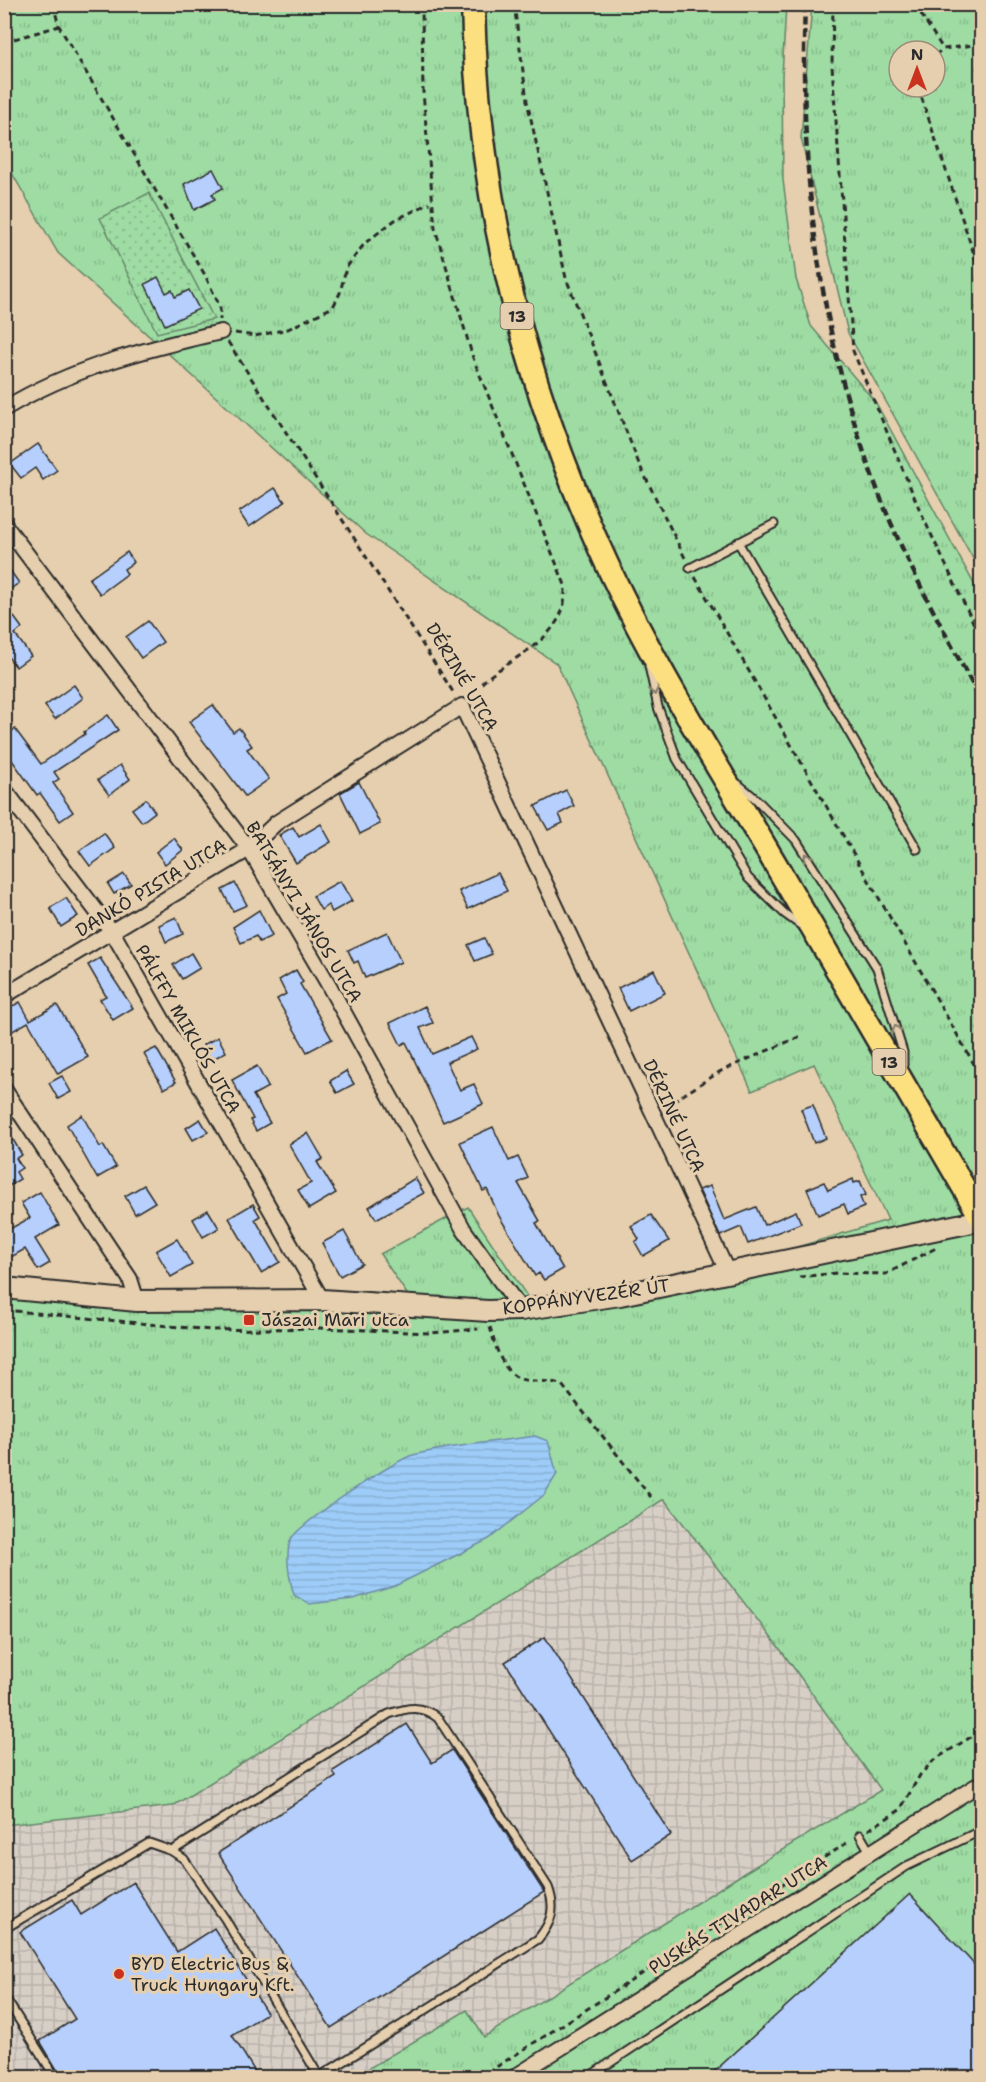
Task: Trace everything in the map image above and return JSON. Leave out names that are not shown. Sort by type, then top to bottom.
[{"type":"main road","name":"13","points":[[473,4],[474,63],[493,214],[524,344],[566,468],[600,550],[643,634],[981,1220]]},
{"type":"street","points":[[4,409],[25,396],[106,361],[221,332]]},
{"type":"street","name":"BATSÁNYI JÁNOS UTCA","points":[[4,524],[249,849],[327,982],[464,1230],[521,1310]]},
{"type":"street","name":"DANKÓ PISTA UTCA","points":[[4,996],[249,849],[276,823],[462,706]]},
{"type":"street","name":"DÉRINÉ UTCA","points":[[462,706],[540,868],[728,1274]]},
{"type":"street","name":"PÁLFFY MIKLÓS UTCA","points":[[4,789],[112,933],[322,1300]]},
{"type":"street","points":[[4,1089],[130,1280],[136,1301]]},
{"type":"street","name":"KOPPÁNYVEZÉR ÚT","points":[[4,1288],[136,1301],[322,1300],[488,1311],[521,1310],[620,1295],[728,1274],[981,1220]]},
{"type":"street","name":"PUSKÁS TIVADAR UTCA","points":[[513,2078],[981,1783]]},
{"type":"lane","points":[[690,568],[774,524]]},
{"type":"lane","points":[[738,542],[917,849]]},
{"type":"lane","points":[[643,634],[658,707],[677,759],[748,878],[785,914],[820,940]]},
{"type":"lane","points":[[721,771],[756,799],[796,840],[877,968],[903,1052],[904,1087]]},
{"type":"lane","points":[[4,1929],[149,1843],[172,1851],[184,1859],[225,1919],[320,2077],[538,1939],[552,1918],[552,1898],[548,1887],[438,1718],[427,1710],[411,1707],[389,1714],[172,1851]]},
{"type":"lane","points":[[587,2078],[907,1866],[981,1830]]},
{"type":"lane","points":[[860,1835],[870,1852]]},
{"type":"lane","points":[[4,1996],[56,2078]]},
{"type":"path","points":[[53,4],[59,26],[205,275],[220,307],[221,332],[255,336],[288,329],[333,307],[340,293],[346,268],[365,243],[395,220],[431,202]]},
{"type":"path","points":[[422,4],[423,92],[435,228],[473,358],[565,585],[563,607],[548,635],[477,686],[462,706]]},
{"type":"path","points":[[833,4],[832,66],[853,351],[921,513],[981,641]]},
{"type":"path","points":[[920,4],[919,11],[937,39]]},
{"type":"path","points":[[4,42],[59,26]]},
{"type":"path","points":[[947,48],[981,44]]},
{"type":"path","points":[[922,99],[981,278]]},
{"type":"path","name":"DÉRINÉ UTCA","points":[[221,332],[462,706]]},
{"type":"path","points":[[652,1114],[721,1071],[801,1036]]},
{"type":"path","points":[[488,1311],[493,1337],[510,1372],[518,1378],[562,1384],[654,1501]]},
{"type":"path","points":[[479,2078],[900,1810],[920,1775],[934,1760],[981,1730]]},
{"type":"shaded area","points":[[664,1499],[783,1653],[881,1790],[744,1873],[484,2038],[466,2010],[354,2078],[5,2077],[4,1825],[173,1806]]},
{"type":"green space","points":[[4,5],[786,5],[782,76],[783,180],[796,279],[811,326],[876,403],[981,597],[981,2077],[354,2077],[467,2010],[484,2037],[744,1873],[881,1790],[783,1653],[664,1499],[173,1806],[5,1825],[5,1278],[116,1291],[333,1290],[411,1300],[380,1254],[468,1207],[528,1298],[603,1286],[608,1292],[706,1274],[888,1220],[814,1064],[752,1091],[557,664],[366,534],[58,253],[5,161]]},
{"type":"green space","points":[[812,5],[981,5],[981,573],[848,333],[801,138]]},
{"type":"green space","points":[[149,193],[214,319],[157,333],[100,218]]},
{"type":"water","points":[[535,1436],[548,1441],[557,1474],[544,1495],[489,1539],[395,1586],[353,1599],[309,1604],[294,1595],[288,1568],[290,1541],[309,1522],[368,1480],[413,1455],[459,1446]]},
{"type":"building","points":[[213,169],[223,188],[212,194],[215,199],[194,210],[184,184]]},
{"type":"building","points":[[158,277],[166,293],[172,290],[175,297],[189,290],[199,309],[165,325],[145,284]]},
{"type":"building","points":[[38,444],[57,470],[43,480],[35,468],[21,478],[10,464]]},
{"type":"building","points":[[275,488],[285,502],[249,527],[239,512]]},
{"type":"building","points":[[127,552],[134,562],[124,569],[127,574],[100,594],[89,579]]},
{"type":"building","points":[[4,562],[19,583],[4,593]]},
{"type":"building","points":[[14,617],[22,628],[15,634],[31,656],[16,667],[4,652],[4,619],[7,622]]},
{"type":"building","points":[[148,621],[163,642],[141,658],[126,637]]},
{"type":"building","points":[[74,685],[83,698],[55,719],[45,706]]},
{"type":"building","points":[[213,705],[233,732],[239,728],[252,746],[247,749],[269,779],[245,796],[189,722]]},
{"type":"building","points":[[108,715],[118,730],[54,772],[59,779],[53,783],[73,812],[60,821],[40,793],[37,795],[4,749],[4,736],[15,729],[41,764]]},
{"type":"building","points":[[120,765],[130,779],[109,795],[98,780]]},
{"type":"building","points":[[359,782],[380,824],[360,834],[340,793]]},
{"type":"building","points":[[566,790],[574,806],[559,814],[563,823],[548,830],[535,806]]},
{"type":"building","points":[[146,799],[155,812],[142,822],[132,809]]},
{"type":"building","points":[[321,824],[331,842],[296,863],[279,835],[293,827],[299,837]]},
{"type":"building","points":[[104,833],[115,848],[90,866],[79,851]]},
{"type":"building","points":[[174,838],[183,850],[165,864],[156,852]]},
{"type":"building","points":[[498,873],[507,891],[468,909],[459,891]]},
{"type":"building","points":[[124,874],[131,884],[114,894],[108,884]]},
{"type":"building","points":[[340,881],[352,901],[332,912],[328,905],[321,910],[313,896]]},
{"type":"building","points":[[235,883],[247,905],[233,911],[222,890]]},
{"type":"building","points":[[66,898],[78,916],[61,927],[50,908]]},
{"type":"building","points":[[259,910],[272,936],[259,942],[256,936],[241,943],[233,927]]},
{"type":"building","points":[[176,917],[183,934],[166,942],[159,925]]},
{"type":"building","points":[[387,932],[401,962],[365,978],[358,961],[354,963],[348,950]]},
{"type":"building","points":[[484,938],[492,954],[475,961],[468,945]]},
{"type":"building","points":[[191,953],[200,968],[182,979],[173,965]]},
{"type":"building","points":[[100,958],[133,1008],[113,1020],[100,999],[106,996],[88,965]]},
{"type":"building","points":[[296,970],[303,982],[300,984],[332,1039],[307,1052],[277,999],[286,994],[279,980]]},
{"type":"building","points":[[654,970],[665,993],[629,1011],[618,988]]},
{"type":"building","points":[[20,1002],[30,1020],[57,1005],[88,1057],[58,1074],[28,1022],[4,1036],[4,1011]]},
{"type":"building","points":[[425,1006],[433,1023],[420,1028],[432,1054],[471,1037],[477,1049],[447,1062],[460,1090],[474,1084],[483,1104],[443,1122],[406,1042],[401,1045],[390,1023]]},
{"type":"building","points":[[218,1037],[226,1052],[211,1060],[203,1045]]},
{"type":"building","points":[[156,1048],[176,1082],[164,1089],[144,1054]]},
{"type":"building","points":[[257,1066],[268,1087],[253,1095],[270,1123],[256,1131],[250,1120],[253,1119],[232,1080]]},
{"type":"building","points":[[346,1071],[354,1084],[337,1093],[330,1081]]},
{"type":"building","points":[[62,1076],[71,1092],[58,1099],[49,1083]]},
{"type":"building","points":[[813,1105],[826,1138],[814,1143],[801,1109]]},
{"type":"building","points":[[82,1115],[100,1147],[103,1145],[116,1167],[97,1178],[67,1125]]},
{"type":"building","points":[[200,1119],[208,1132],[193,1140],[186,1128]]},
{"type":"building","points":[[4,1124],[22,1155],[16,1158],[22,1168],[16,1172],[20,1179],[4,1189]]},
{"type":"building","points":[[493,1127],[509,1161],[518,1157],[528,1178],[518,1183],[540,1221],[536,1223],[563,1269],[544,1280],[539,1273],[535,1276],[499,1216],[487,1189],[483,1191],[460,1142]]},
{"type":"building","points":[[308,1133],[323,1159],[317,1162],[336,1193],[309,1209],[298,1190],[311,1183],[289,1144]]},
{"type":"building","points":[[415,1178],[424,1193],[376,1219],[369,1207]]},
{"type":"building","points":[[853,1179],[854,1183],[860,1181],[866,1195],[860,1197],[864,1207],[848,1214],[844,1204],[818,1215],[807,1189],[824,1182],[828,1190]]},
{"type":"building","points":[[144,1185],[155,1202],[135,1214],[125,1196]]},
{"type":"building","points":[[710,1186],[724,1220],[756,1207],[764,1225],[796,1211],[801,1223],[748,1244],[741,1227],[720,1236],[699,1190]]},
{"type":"building","points":[[40,1192],[59,1225],[35,1239],[50,1263],[38,1270],[25,1249],[4,1261],[4,1232],[30,1218],[21,1203]]},
{"type":"building","points":[[253,1204],[260,1216],[255,1219],[280,1262],[261,1273],[229,1218]]},
{"type":"building","points":[[208,1210],[219,1228],[203,1237],[193,1219]]},
{"type":"building","points":[[651,1215],[669,1241],[643,1256],[635,1242],[639,1239],[631,1226]]},
{"type":"building","points":[[344,1231],[362,1264],[340,1276],[322,1243]]},
{"type":"building","points":[[177,1239],[192,1265],[171,1277],[156,1251]]},
{"type":"building","points":[[545,1637],[671,1835],[632,1860],[505,1662]]},
{"type":"building","points":[[407,1724],[432,1763],[452,1750],[544,1892],[331,2028],[218,1853],[336,1777],[333,1771]]},
{"type":"building","name":"BYD Electric Bus & Truck Hungary Kft.","points":[[133,1882],[177,1952],[214,1928],[267,2013],[232,2035],[259,2078],[62,2078],[40,2041],[75,2019],[20,1932],[72,1900],[81,1915]]},
{"type":"building","points":[[910,1894],[981,1972],[981,2078],[707,2078]]},
{"type":"railway","points":[[805,4],[804,67],[810,193],[828,318],[842,379],[860,440],[892,525],[929,602],[982,702]]},
{"type":"place","name":"Jászai Mari utca","points":[[249,1320]]},
{"type":"place","name":"BYD Electric Bus & Truck Hungary Kft.","points":[[119,1974]]}]
